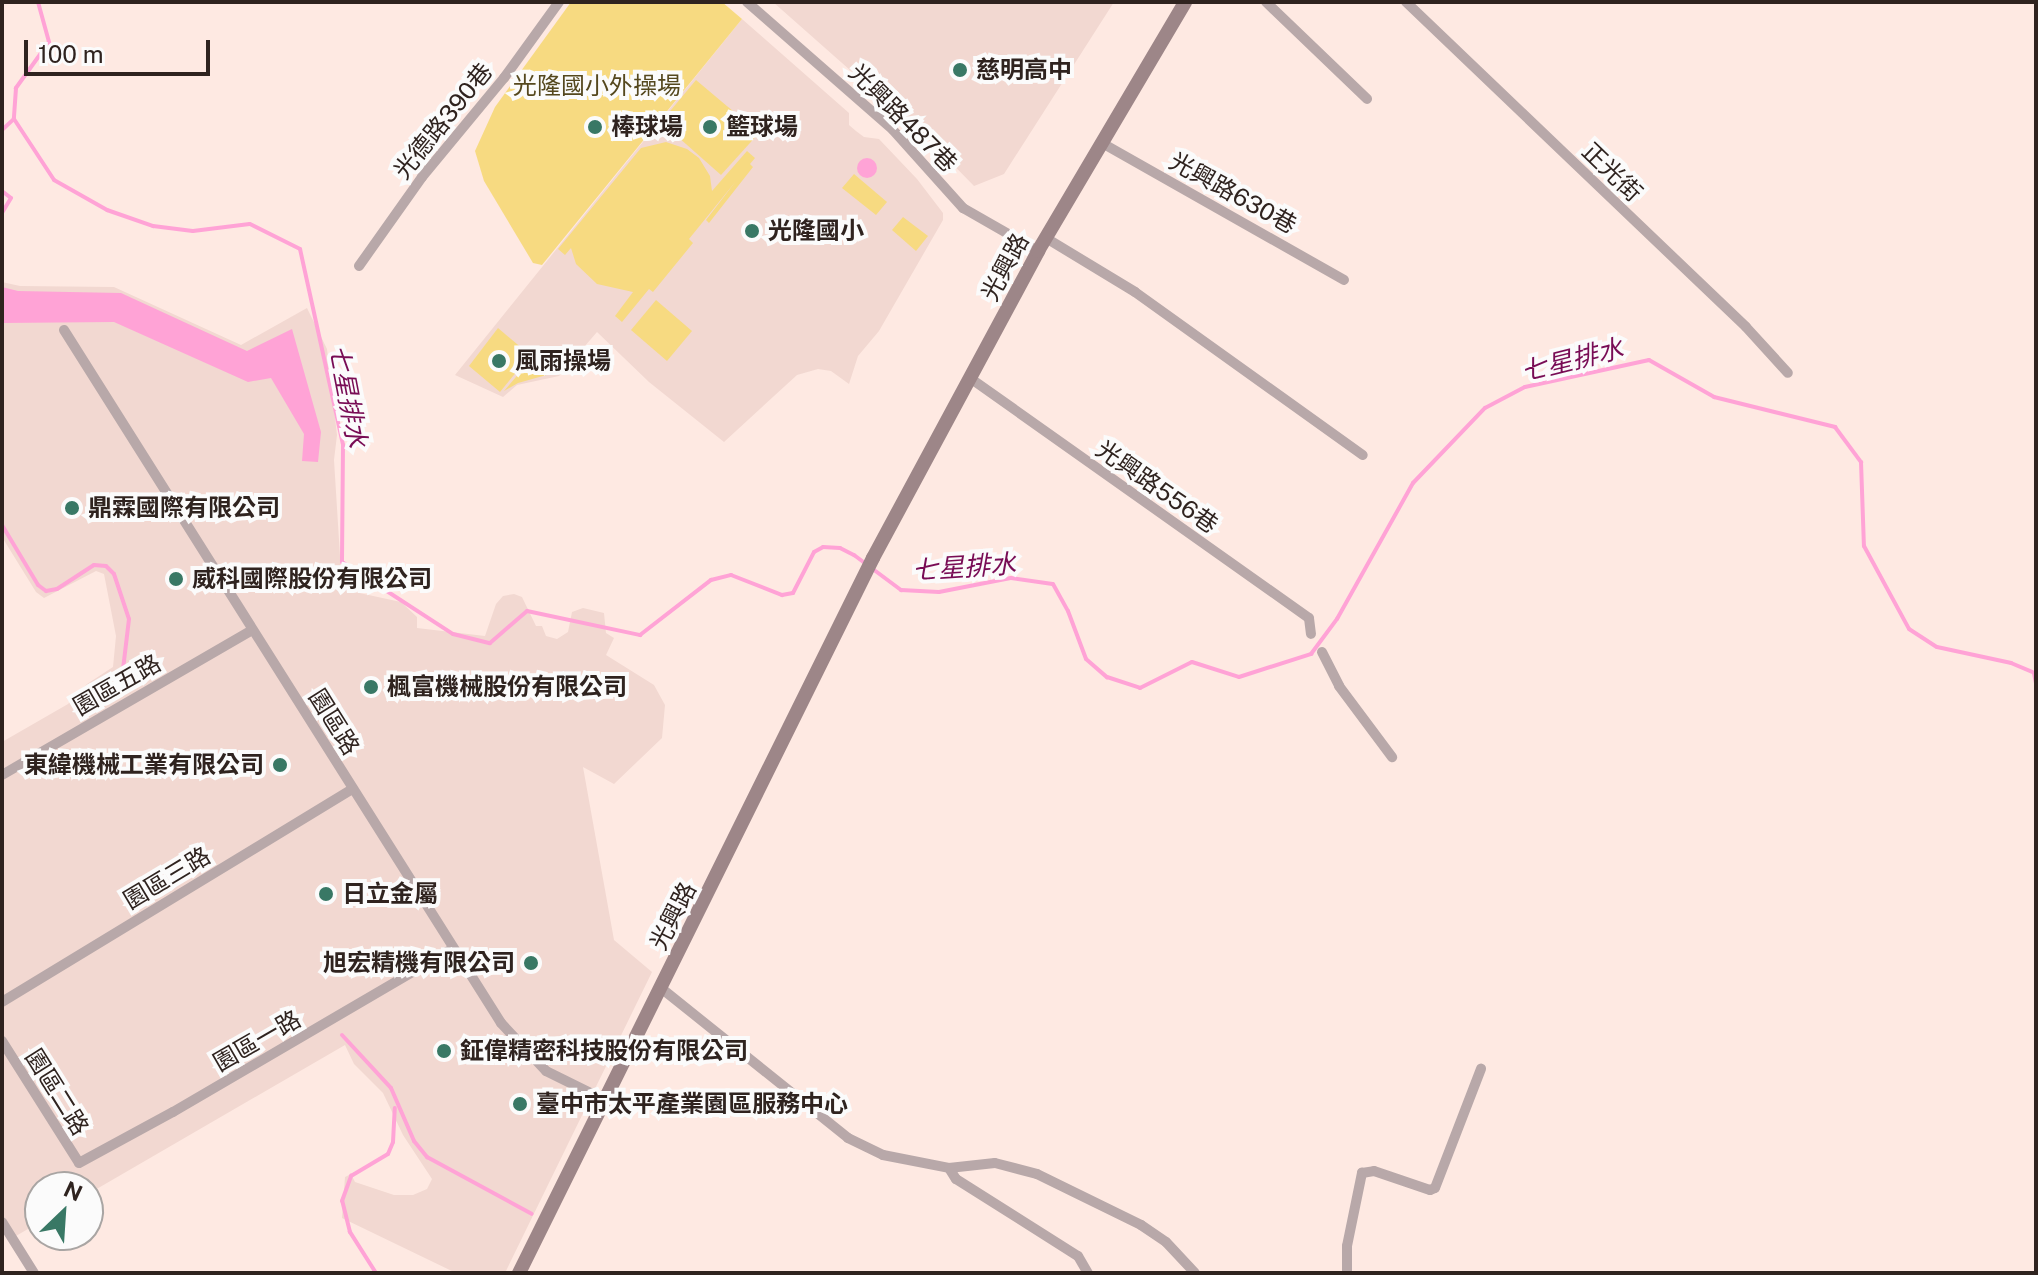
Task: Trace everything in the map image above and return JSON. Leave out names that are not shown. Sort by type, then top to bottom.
[{"type":"main road","name":"光興路","points":[[519,1273],[873,558],[1042,244],[1185,2]]},
{"type":"street","name":"光德路390巷","points":[[359,266],[422,177],[504,78],[559,2]]},
{"type":"street","name":"光興路487巷","points":[[747,2],[887,124],[963,208],[1135,292],[1363,455]]},
{"type":"street","points":[[1266,2],[1367,99]]},
{"type":"street","name":"正光街","points":[[1406,2],[1746,327],[1788,373]]},
{"type":"street","name":"光興路630巷","points":[[1102,143],[1344,280]]},
{"type":"street","name":"園區路","points":[[64,330],[501,1023],[532,1060],[546,1071],[605,1100]]},
{"type":"street","name":"光興路556巷","points":[[970,378],[1309,618],[1311,634]]},
{"type":"street","name":"園區五路","points":[[2,775],[252,630]]},
{"type":"street","points":[[1322,652],[1339,686],[1392,757]]},
{"type":"street","name":"園區三路","points":[[2,1002],[352,789]]},
{"type":"street","name":"園區一路","points":[[79,1163],[173,1112],[452,949]]},
{"type":"street","points":[[661,988],[848,1138],[883,1155],[949,1168],[995,1163],[1037,1174],[1141,1225],[1166,1242],[1195,1273]]},
{"type":"street","name":"園區二路","points":[[2,1041],[79,1163]]},
{"type":"street","points":[[1347,1273],[1347,1246],[1362,1173],[1374,1171],[1430,1190],[1435,1188],[1481,1069]]},
{"type":"street","points":[[949,1168],[956,1179],[1078,1256],[1088,1273]]},
{"type":"street","points":[[2,1222],[34,1273]]},
{"type":"shaded area","name":"慈明高中","points":[[773,2],[1114,2],[1004,174],[974,186],[928,139]]},
{"type":"shaded area","name":"光隆國小","points":[[742,19],[849,113],[849,125],[864,137],[879,139],[917,179],[943,213],[943,220],[879,331],[858,356],[849,384],[831,371],[818,369],[797,375],[724,442],[649,382],[597,332],[559,376],[517,385],[503,397],[455,375]]},
{"type":"shaded area","points":[[867,158],[874,161],[877,168],[874,175],[867,178],[860,175],[857,168],[860,161]]},
{"type":"shaded area","points":[[2,282],[20,286],[114,287],[241,345],[307,308],[327,349],[337,435],[334,460],[341,572],[350,591],[401,602],[417,617],[417,628],[485,636],[496,604],[503,596],[514,594],[522,597],[536,626],[542,626],[546,636],[557,639],[568,632],[572,612],[583,608],[604,613],[606,633],[614,638],[606,655],[654,685],[665,705],[662,738],[614,784],[583,767],[614,940],[652,972],[505,1273],[456,1273],[342,1218],[345,1177],[351,1174],[355,1182],[394,1195],[413,1195],[427,1189],[432,1179],[403,1135],[383,1093],[354,1064],[345,1045],[104,1185],[104,1171],[24,1171],[24,1231],[9,1240],[2,1229],[2,742],[68,704],[87,684],[113,667],[116,636],[104,574],[96,571],[44,598],[36,592],[2,537]]},
{"type":"shaded area","points":[[2,287],[18,291],[121,293],[247,351],[292,329],[321,432],[318,462],[302,461],[304,434],[271,378],[248,382],[114,322],[2,323]]},
{"type":"green space","name":"光隆國小外操場","points":[[571,2],[722,2],[742,19],[542,265],[533,263],[484,181],[475,151],[495,107]]},
{"type":"green space","name":"籃球場","points":[[696,80],[759,133],[721,175],[661,122]]},
{"type":"green space","points":[[666,142],[687,149],[699,158],[710,176],[712,191],[747,151],[755,158],[750,164],[753,167],[709,223],[706,220],[736,181],[689,239],[693,243],[653,292],[649,289],[622,322],[615,316],[633,292],[597,284],[576,264],[571,248],[565,255],[558,249],[641,148]]},
{"type":"green space","points":[[854,174],[887,202],[876,215],[842,188]]},
{"type":"green space","points":[[903,217],[928,236],[916,251],[892,230]]},
{"type":"green space","points":[[656,300],[692,331],[667,361],[631,330]]},
{"type":"green space","name":"風雨操場","points":[[498,328],[530,355],[500,392],[469,366]]},
{"type":"green space","points":[[534,356],[551,370],[550,374],[518,383],[504,391]]},
{"type":"waterway","name":"七星排水","points":[[38,2],[49,42],[16,88],[14,119],[54,180],[107,210],[153,226],[193,231],[250,224],[300,249],[343,445],[342,562],[453,634],[490,643],[527,611],[640,635],[711,580],[731,575],[782,595],[793,593],[814,552],[823,547],[840,548],[854,555],[901,590],[939,592],[1011,578],[1053,584],[1068,611],[1086,659],[1107,677],[1140,688],[1192,662],[1239,677],[1311,654],[1337,619],[1413,483],[1485,408],[1525,387],[1649,360],[1714,397],[1835,427],[1861,462],[1864,546],[1909,629],[1937,647],[2011,663],[2034,673],[2036,683]]},
{"type":"waterway","points":[[2,130],[14,119]]},
{"type":"waterway","points":[[2,191],[11,198],[2,213]]},
{"type":"waterway","points":[[2,525],[38,585],[46,591],[57,589],[94,565],[106,566],[114,574],[129,619],[120,695]]},
{"type":"waterway","points":[[342,1035],[391,1088],[414,1141],[427,1157],[532,1214]]},
{"type":"waterway","points":[[376,1273],[350,1232],[342,1201],[351,1176],[388,1154],[393,1142],[395,1108]]},
{"type":"place","name":"慈明高中","points":[[960,70]]},
{"type":"place","name":"棒球場","points":[[595,127]]},
{"type":"place","name":"籃球場","points":[[710,127]]},
{"type":"place","name":"光隆國小","points":[[752,231]]},
{"type":"place","name":"風雨操場","points":[[499,361]]},
{"type":"place","name":"鼎霖國際有限公司","points":[[72,508]]},
{"type":"place","name":"威科國際股份有限公司","points":[[176,579]]},
{"type":"place","name":"楓富機械股份有限公司","points":[[371,687]]},
{"type":"place","name":"東緯機械工業有限公司","points":[[280,765]]},
{"type":"place","name":"日立金屬","points":[[326,894]]},
{"type":"place","name":"旭宏精機有限公司","points":[[531,963]]},
{"type":"place","name":"鉦偉精密科技股份有限公司","points":[[444,1051]]},
{"type":"place","name":"臺中市太平產業園區服務中心","points":[[520,1104]]}]
